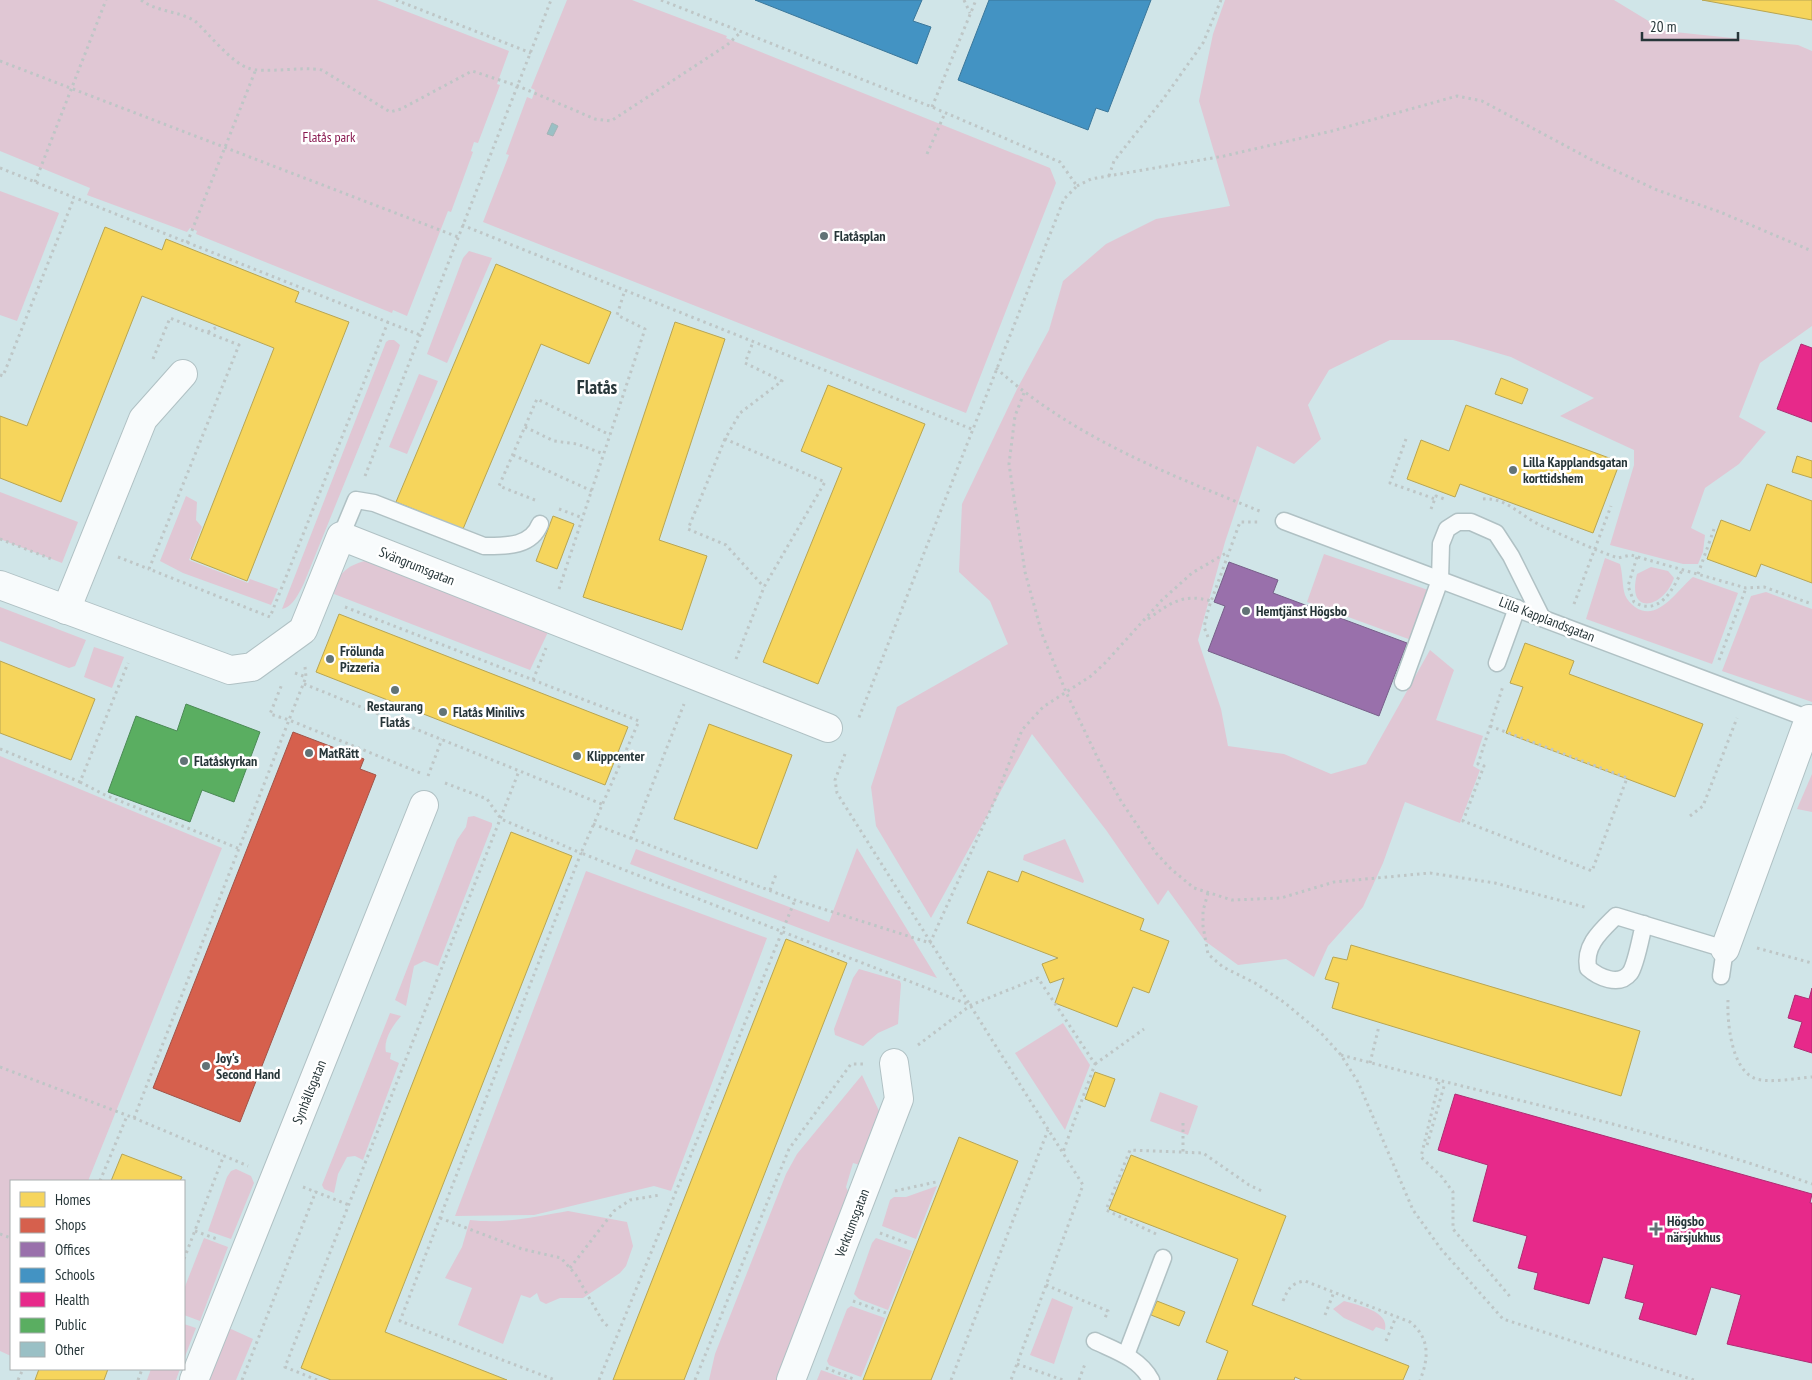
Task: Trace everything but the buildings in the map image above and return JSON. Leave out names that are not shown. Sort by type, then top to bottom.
[{"type":"street","points":[[66,610],[143,420],[183,374]]},
{"type":"street","points":[[0,585],[230,670],[252,667],[303,630],[342,536]]},
{"type":"street","name":"Svängrumsgatan","points":[[342,536],[828,728]]},
{"type":"street","name":"Lilla Kapplandsgatan","points":[[1725,945],[1810,719]]},
{"type":"street","name":"Synhållsgatan","points":[[194,1380],[424,805]]},
{"type":"street","name":"Verktumsgatan","points":[[791,1380],[899,1099],[894,1064]]},
{"type":"lane","points":[[342,536],[356,500],[374,504],[484,546],[503,546],[524,542],[536,534],[540,524]]},
{"type":"lane","name":"Lilla Kapplandsgatan","points":[[1284,521],[1810,719]]},
{"type":"lane","points":[[1403,682],[1440,580],[1441,549],[1447,529],[1458,522],[1471,522],[1485,527],[1496,534],[1503,542],[1542,618]]},
{"type":"lane","points":[[1497,662],[1516,608]]},
{"type":"lane","points":[[1644,924],[1630,973],[1622,979],[1608,979],[1595,975],[1588,968],[1586,959],[1591,945],[1616,916],[1725,945],[1721,976]]},
{"type":"lane","points":[[1126,1355],[1163,1258]]},
{"type":"lane","points":[[1095,1341],[1126,1355],[1145,1370],[1150,1380]]},
{"type":"path","points":[[36,182],[106,0]]},
{"type":"path","points":[[141,0],[153,7],[188,16],[240,64],[249,69],[311,68],[322,70],[390,112],[401,109],[472,71],[518,86],[596,119],[611,122],[727,45],[742,32]]},
{"type":"path","points":[[396,0],[531,53]]},
{"type":"path","points":[[356,500],[551,0]]},
{"type":"path","points":[[661,0],[932,107],[1060,162],[1077,186]]},
{"type":"path","points":[[964,0],[970,14]]},
{"type":"path","points":[[932,107],[976,0]]},
{"type":"path","points":[[1109,176],[1114,161],[1164,98],[1203,43],[1220,0]]},
{"type":"path","points":[[0,61],[458,237]]},
{"type":"path","points":[[188,243],[256,69]]},
{"type":"path","points":[[855,728],[1064,199],[1077,186],[1091,179],[1224,156],[1323,133],[1457,96],[1489,105],[1590,160],[1657,190],[1720,212],[1812,251]]},
{"type":"path","points":[[927,154],[945,113]]},
{"type":"path","points":[[0,168],[420,335]]},
{"type":"path","points":[[0,375],[3,376],[74,198]]},
{"type":"path","points":[[462,225],[974,430]]},
{"type":"path","points":[[236,262],[240,268]]},
{"type":"path","points":[[550,618],[645,329],[617,315],[625,290]]},
{"type":"path","points":[[151,364],[170,318],[239,345],[149,569],[270,617],[388,322]]},
{"type":"path","points":[[207,333],[220,326]]},
{"type":"path","points":[[753,342],[745,363],[782,381],[740,413],[725,439],[688,529],[726,545],[764,587]]},
{"type":"path","points":[[996,368],[1024,393],[1096,438],[1142,463],[1284,521]]},
{"type":"path","points":[[1024,393],[1015,416],[1010,448],[1012,490],[1025,572],[1042,634],[1066,692],[1105,772],[1156,853],[1194,888],[1232,900],[1281,898],[1334,882],[1430,873],[1495,883],[1616,916]]},
{"type":"path","points":[[536,500],[499,486],[537,399],[610,435]]},
{"type":"path","points":[[525,427],[554,441],[577,444],[604,454]]},
{"type":"path","points":[[725,439],[825,482],[764,587],[725,687]]},
{"type":"path","points":[[1406,439],[1390,482],[1435,499]]},
{"type":"path","points":[[512,455],[592,491]]},
{"type":"path","points":[[1566,626],[1611,506]]},
{"type":"path","points":[[555,508],[583,518]]},
{"type":"path","points":[[1208,637],[1204,627],[1211,601],[1240,522],[1284,521]]},
{"type":"path","points":[[1698,574],[1714,529]]},
{"type":"path","points":[[0,539],[62,563]]},
{"type":"path","points":[[1594,550],[1618,558],[1631,555],[1746,588],[1764,587],[1812,604]]},
{"type":"path","points":[[930,943],[994,802],[1022,730],[1043,707],[1105,663],[1162,600],[1192,573],[1228,552]]},
{"type":"path","points":[[1637,557],[1628,586],[1634,602],[1640,606],[1656,605],[1665,599],[1674,588],[1682,570]]},
{"type":"path","points":[[1711,681],[1746,588]]},
{"type":"path","points":[[318,596],[638,721],[604,805],[593,824],[400,1321],[555,1380]]},
{"type":"path","points":[[1142,623],[1178,600],[1196,597],[1211,601]]},
{"type":"path","points":[[80,782],[138,637]]},
{"type":"path","points":[[134,1118],[304,684],[306,677],[305,659]]},
{"type":"path","points":[[1490,726],[1626,778],[1592,870],[1463,821],[1484,766],[1478,764],[1490,726],[1506,676],[1506,667],[1497,662]]},
{"type":"path","points":[[631,839],[695,676]]},
{"type":"path","points":[[304,684],[604,805]]},
{"type":"path","points":[[1690,816],[1703,806],[1746,694]]},
{"type":"path","points":[[270,714],[486,799],[501,819],[582,853],[971,1005]]},
{"type":"path","points":[[427,777],[442,739]]},
{"type":"path","points":[[848,746],[835,780],[837,793],[1083,1185],[1011,1380]]},
{"type":"path","points":[[0,749],[80,782],[106,795],[240,849]]},
{"type":"path","points":[[317,1380],[285,1367],[519,771]]},
{"type":"path","points":[[593,824],[795,900],[930,943]]},
{"type":"path","points":[[770,890],[777,872]]},
{"type":"path","points":[[1208,893],[1203,912],[1202,926],[1208,954],[1223,967],[1255,982],[1285,1003],[1321,1033],[1341,1055],[1358,1082],[1413,1210],[1441,1250],[1503,1319],[1694,1380]]},
{"type":"path","points":[[599,1380],[795,900]]},
{"type":"path","points":[[1725,945],[1761,948],[1812,963]]},
{"type":"path","points":[[1721,976],[1728,998],[1727,1016],[1731,1043],[1746,1072],[1758,1079],[1812,1077]]},
{"type":"path","points":[[695,1380],[789,1148],[851,1064],[894,1064],[971,1005],[1038,978],[1095,1064]]},
{"type":"path","points":[[1370,1063],[1380,1026]]},
{"type":"path","points":[[1063,1152],[1095,1064],[1144,1029]]},
{"type":"path","points":[[1341,1055],[1439,1082],[1608,1124],[1761,1167],[1812,1184]]},
{"type":"path","points":[[0,1067],[134,1118],[274,1177],[349,1205]]},
{"type":"path","points":[[1439,1082],[1420,1157],[1442,1177],[1453,1192],[1453,1229],[1512,1299]]},
{"type":"path","points":[[1427,1145],[1445,1083]]},
{"type":"path","points":[[100,1180],[127,1116]]},
{"type":"path","points":[[1182,1123],[1183,1152]]},
{"type":"path","points":[[951,1380],[1049,1130]]},
{"type":"path","points":[[1163,1258],[1170,1241],[1106,1210],[1130,1150],[1203,1153],[1248,1186],[1264,1192]]},
{"type":"path","points":[[185,1257],[224,1156]]},
{"type":"path","points":[[890,1192],[936,1182]]},
{"type":"path","points":[[242,1380],[316,1192]]},
{"type":"path","points":[[570,1268],[614,1211],[630,1200],[660,1196]]},
{"type":"path","points":[[440,1218],[522,1249],[561,1258],[570,1268],[610,1329]]},
{"type":"path","points":[[874,1230],[910,1244]]},
{"type":"path","points":[[1282,1301],[1287,1289],[1295,1283],[1305,1280],[1410,1322],[1424,1338],[1427,1357],[1420,1380]]},
{"type":"path","points":[[1046,1285],[1108,1310],[1095,1341]]},
{"type":"path","points":[[1325,1315],[1334,1292]]},
{"type":"path","points":[[848,1299],[886,1313]]},
{"type":"path","points":[[1386,1341],[1396,1317]]},
{"type":"path","points":[[1017,1364],[1063,1380]]},
{"type":"path","points":[[821,1366],[856,1380]]},
{"type":"green space","name":"Flatås park","points":[[0,0],[377,0],[509,51],[497,84],[500,85],[478,143],[474,142],[471,151],[473,152],[451,212],[448,211],[407,316],[393,310],[392,313],[196,234],[197,231],[190,228],[187,232],[87,195],[90,188],[0,151]]},
{"type":"green space","points":[[567,0],[632,0],[727,36],[726,38],[1050,168],[1056,183],[966,413],[483,222],[509,155],[506,154],[527,97],[532,99],[535,90],[531,88]]},
{"type":"green space","points":[[1225,0],[1614,0],[1665,31],[1798,45],[1812,51],[1812,326],[1760,363],[1739,417],[1766,432],[1739,464],[1705,488],[1691,528],[1705,535],[1703,552],[1698,564],[1683,564],[1610,545],[1634,465],[1634,450],[1560,416],[1594,398],[1511,357],[1453,340],[1390,340],[1329,370],[1308,405],[1321,439],[1294,464],[1257,446],[1225,542],[1198,640],[1221,709],[1228,746],[1284,754],[1331,774],[1366,764],[1430,650],[1454,670],[1436,720],[1483,736],[1473,766],[1480,770],[1460,823],[1405,802],[1383,863],[1363,907],[1328,946],[1314,977],[1286,959],[1238,965],[1205,941],[1168,890],[1158,905],[1106,830],[1032,734],[931,918],[876,826],[871,787],[897,707],[1008,644],[990,601],[959,572],[962,504],[1017,389],[1049,330],[1063,281],[1106,244],[1156,219],[1230,206],[1199,101],[1213,34]]},
{"type":"green space","points":[[0,191],[59,213],[17,321],[0,315]]},
{"type":"green space","points":[[469,251],[492,258],[447,363],[427,354],[463,258]]},
{"type":"green space","points":[[394,340],[400,345],[398,351],[304,583],[292,603],[282,609],[386,342]]},
{"type":"green space","points":[[419,374],[438,381],[407,454],[389,447]]},
{"type":"green space","points":[[0,492],[78,522],[62,563],[0,539]]},
{"type":"green space","points":[[186,496],[197,502],[196,520],[202,527],[189,560],[248,583],[250,579],[278,589],[271,605],[183,573],[160,561]]},
{"type":"green space","points":[[1324,554],[1431,591],[1414,641],[1307,602]]},
{"type":"green space","points":[[1605,558],[1620,564],[1626,597],[1635,607],[1643,611],[1652,611],[1660,608],[1693,577],[1738,593],[1712,664],[1586,619]]},
{"type":"green space","points":[[365,561],[378,563],[549,630],[530,670],[334,594],[340,576],[353,565]]},
{"type":"green space","points":[[1651,567],[1668,571],[1674,578],[1662,596],[1648,603],[1641,602],[1637,597],[1635,588],[1637,574]]},
{"type":"green space","points":[[1766,592],[1812,609],[1812,702],[1722,671],[1751,596]]},
{"type":"green space","points":[[0,607],[86,640],[75,666],[69,668],[0,641]]},
{"type":"green space","points":[[94,647],[124,657],[112,688],[84,677]]},
{"type":"green space","points":[[0,756],[222,848],[88,1180],[10,1180],[10,1356],[0,1351]]},
{"type":"green space","points":[[1812,774],[1812,812],[1797,809]]},
{"type":"green space","points":[[474,816],[492,823],[492,826],[438,966],[424,961],[414,966],[406,1006],[395,1000],[457,840],[466,827],[468,817]]},
{"type":"green space","points":[[1065,839],[1084,881],[1083,883],[1023,860],[1024,855]]},
{"type":"green space","points":[[857,848],[937,978],[630,864],[636,849],[829,922]]},
{"type":"green space","points":[[586,871],[767,938],[671,1191],[654,1186],[534,1215],[455,1216]]},
{"type":"green space","points":[[859,969],[900,981],[901,984],[898,1024],[878,1033],[863,1046],[835,1035],[834,1029],[853,978]]},
{"type":"green space","points":[[390,1013],[401,1016],[392,1028],[385,1047],[386,1052],[391,1053],[390,1059],[399,1063],[363,1160],[355,1156],[347,1157],[338,1174],[334,1193],[324,1189],[322,1185]]},
{"type":"green space","points":[[1063,1023],[1090,1065],[1065,1130],[1015,1053]]},
{"type":"green space","points":[[862,1075],[881,1115],[867,1167],[853,1163],[846,1187],[851,1198],[783,1380],[709,1380],[715,1354],[786,1174],[797,1154]]},
{"type":"green space","points":[[1160,1092],[1198,1106],[1188,1135],[1150,1121]]},
{"type":"green space","points":[[236,1169],[251,1176],[254,1183],[231,1239],[208,1231],[227,1177],[231,1171]]},
{"type":"green space","points":[[937,1186],[916,1239],[882,1226],[890,1200],[894,1197],[906,1197]]},
{"type":"green space","points":[[568,1211],[627,1222],[633,1246],[626,1266],[620,1273],[583,1298],[560,1298],[546,1304],[540,1301],[537,1293],[530,1298],[521,1295],[503,1344],[458,1325],[472,1288],[445,1278],[462,1247],[470,1220],[496,1221],[531,1218]]},
{"type":"green space","points":[[204,1238],[228,1247],[200,1321],[185,1315],[185,1286]]},
{"type":"green space","points":[[876,1238],[912,1251],[888,1310],[859,1299],[854,1294],[872,1243]]},
{"type":"green space","points":[[1052,1298],[1073,1307],[1054,1364],[1030,1355]]},
{"type":"green space","points":[[1344,1301],[1364,1307],[1378,1314],[1383,1318],[1385,1330],[1376,1327],[1373,1331],[1344,1318],[1333,1309]]},
{"type":"green space","points":[[851,1306],[885,1318],[861,1377],[829,1365],[827,1361],[847,1309]]},
{"type":"green space","points":[[185,1324],[196,1328],[185,1356]]},
{"type":"green space","points":[[231,1329],[253,1339],[236,1380],[206,1380],[228,1330]]},
{"type":"green space","points":[[151,1370],[180,1370],[176,1380],[147,1380]]},
{"type":"green space","points":[[821,1370],[824,1371],[849,1380],[817,1380]]},
{"type":"place","name":"Flatåsplan","points":[[824,236]]},
{"type":"place","name":"Lilla Kapplandsgatan korttidshem","points":[[1513,470]]},
{"type":"place","name":"Hemtjänst Högsbo","points":[[1246,611]]},
{"type":"place","name":"Frölunda Pizzeria","points":[[330,659]]},
{"type":"place","name":"Restaurang Flatås","points":[[395,690]]},
{"type":"place","name":"Flatås Minilivs","points":[[443,712]]},
{"type":"place","name":"MatRätt","points":[[309,753]]},
{"type":"place","name":"Klippcenter","points":[[577,756]]},
{"type":"place","name":"Flatåskyrkan","points":[[184,761]]},
{"type":"place","name":"Joy's Second Hand","points":[[206,1066]]},
{"type":"place","name":"Högsbo närsjukhus","points":[[1656,1229]]},
{"type":"district","name":"Flatås","points":[[597,387]]}]
